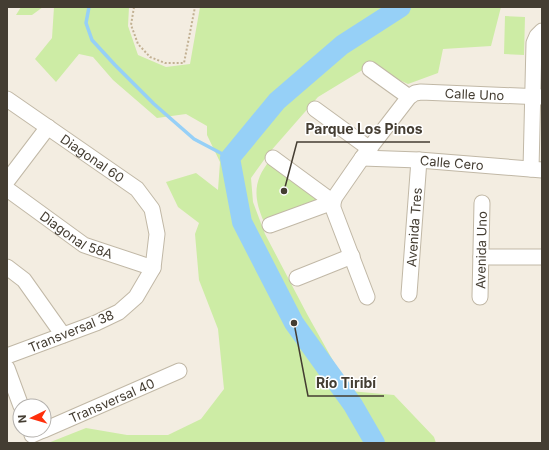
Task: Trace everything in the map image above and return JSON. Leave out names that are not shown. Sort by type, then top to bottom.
[{"type":"street","points":[[537,169],[538,97],[534,43],[537,36],[542,31]]},
{"type":"street","points":[[367,297],[333,208],[333,202],[366,153],[409,97],[370,68]]},
{"type":"street","name":"Calle Uno","points":[[409,97],[415,93],[421,92],[538,97]]},
{"type":"street","name":"Diagonal 60","points":[[7,99],[137,189],[152,209],[157,234]]},
{"type":"street","points":[[315,109],[366,153]]},
{"type":"street","points":[[7,181],[48,127]]},
{"type":"street","name":"Calle Cero","points":[[366,153],[419,160],[537,169]]},
{"type":"street","points":[[273,158],[333,202]]},
{"type":"street","name":"Avenida Tres","points":[[409,294],[419,160]]},
{"type":"street","name":"Diagonal 58A","points":[[7,189],[84,245],[153,268]]},
{"type":"street","points":[[270,225],[333,202]]},
{"type":"street","name":"Avenida Uno","points":[[480,297],[482,203]]},
{"type":"street","name":"Transversal 38","points":[[7,356],[96,323],[119,312],[136,296],[153,268],[157,234]]},
{"type":"street","points":[[297,278],[352,256]]},
{"type":"street","points":[[481,257],[542,257]]},
{"type":"street","points":[[7,267],[24,280],[63,335]]},
{"type":"street","points":[[7,368],[19,398]]},
{"type":"street","name":"Transversal 40","points":[[52,425],[179,371]]},
{"type":"path","points":[[134,7],[131,26],[138,44],[150,58],[165,63],[184,63],[195,7]]},
{"type":"green space","points":[[21,7],[43,7],[32,15],[16,15]]},
{"type":"green space","points":[[54,7],[129,7],[128,26],[138,55],[166,67],[190,64],[200,7],[501,7],[491,46],[443,49],[438,73],[408,84],[369,66],[318,97],[269,153],[251,178],[253,202],[265,234],[350,391],[394,395],[434,437],[436,443],[48,443],[86,428],[127,435],[168,435],[201,419],[224,389],[218,329],[199,280],[195,234],[199,223],[178,207],[166,182],[196,173],[218,190],[220,162],[207,135],[207,126],[186,114],[157,118],[113,80],[93,57],[79,54],[56,82],[35,59],[52,38]]},
{"type":"green space","points":[[505,16],[525,17],[524,55],[504,54]]},
{"type":"green space","points":[[271,159],[324,202],[264,222],[258,205],[257,189],[261,174]]},
{"type":"waterway","points":[[89,7],[86,23],[92,40],[115,65],[154,104],[194,139],[230,158]]},
{"type":"waterway","points":[[375,443],[353,405],[294,323],[242,222],[230,158],[277,101],[342,45],[401,7]]},
{"type":"place","name":"Parque Los Pinos","points":[[284,191]]},
{"type":"place","name":"Río Tiribí","points":[[294,323]]}]
